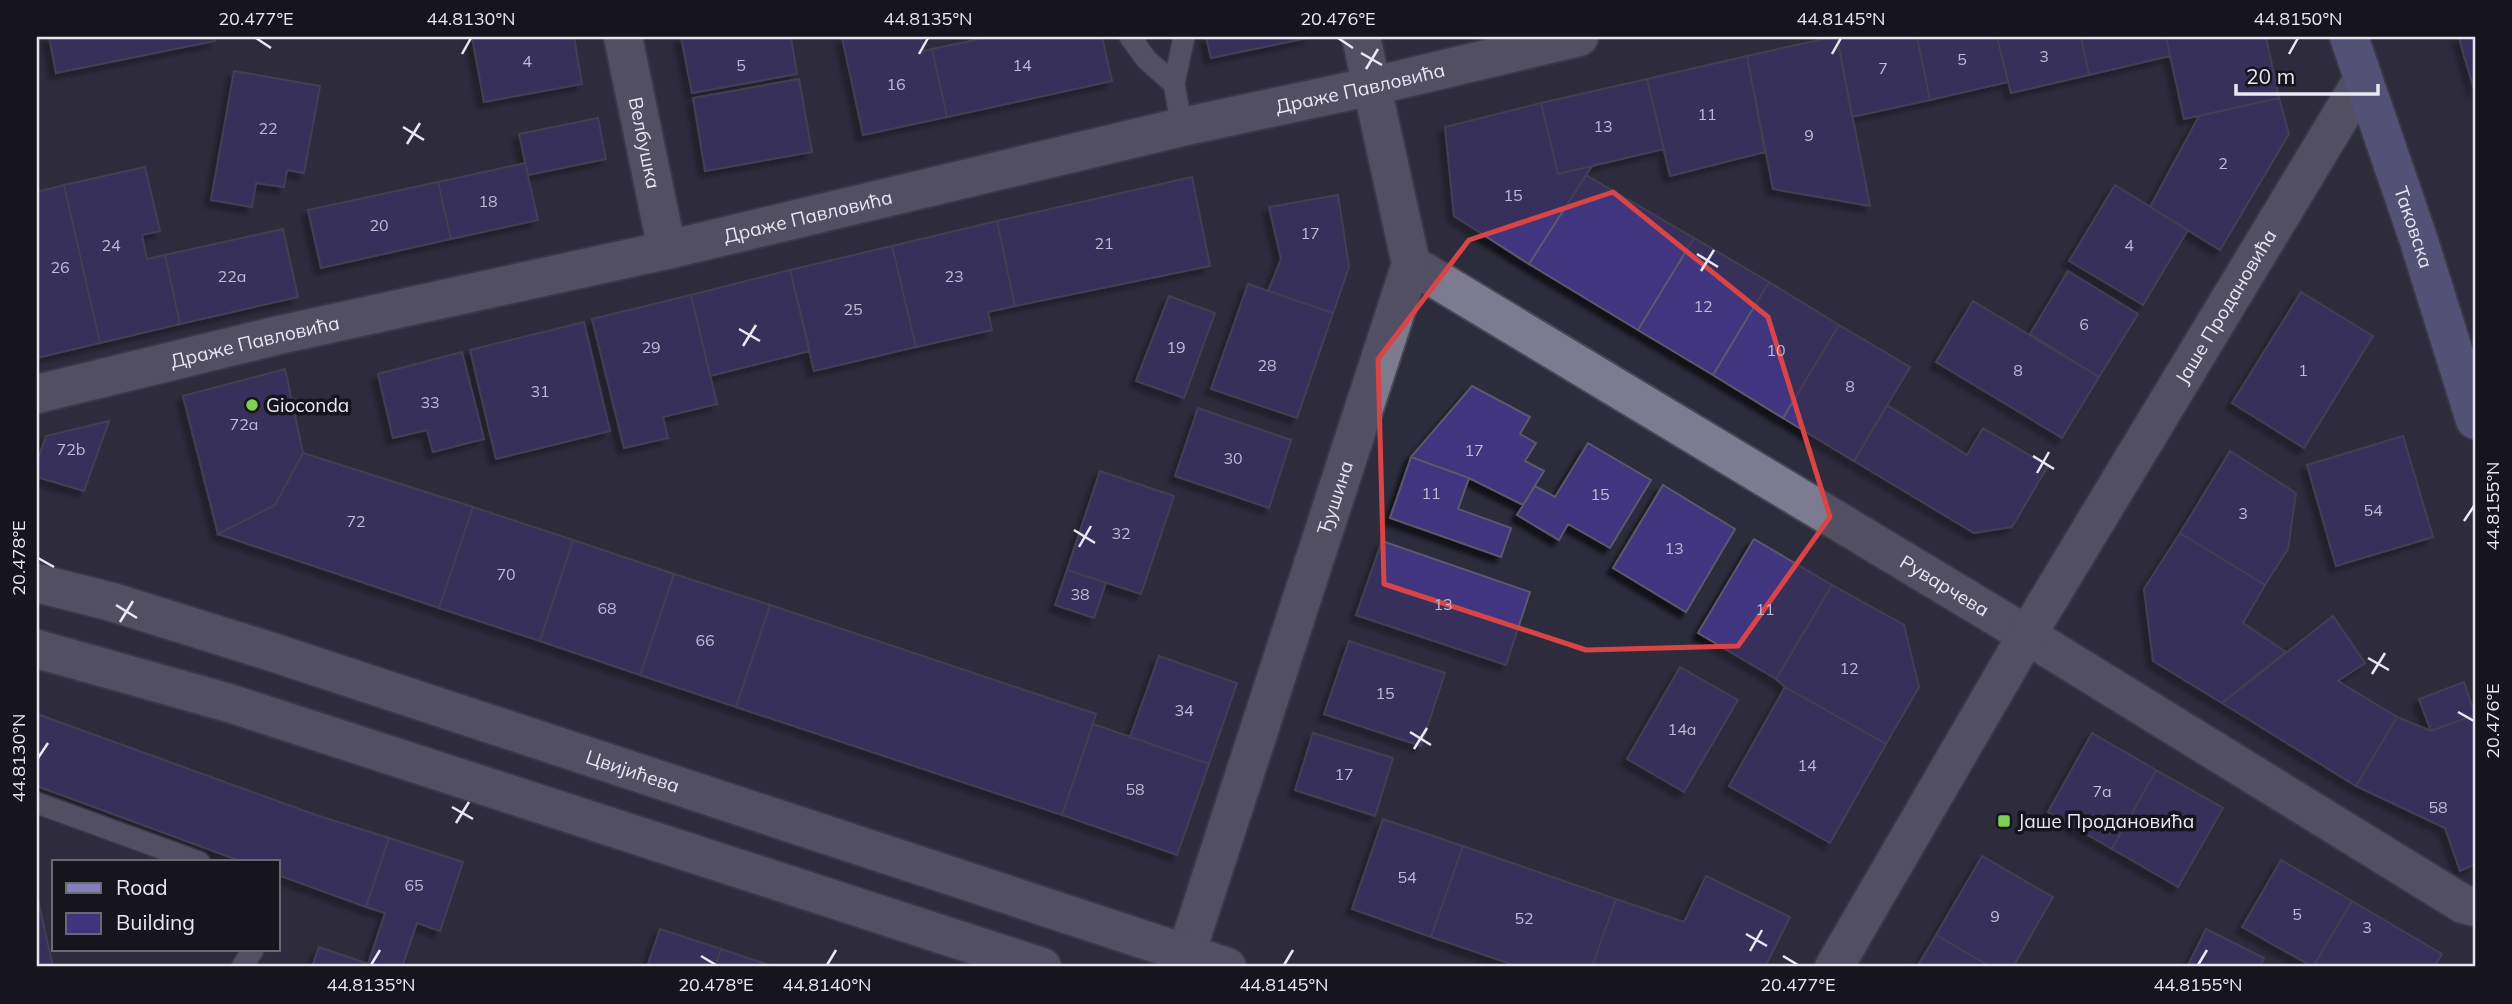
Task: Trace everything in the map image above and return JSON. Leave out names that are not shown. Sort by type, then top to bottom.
[{"type":"main road","name":"Таковска","points":[[2349,37],[2418,238],[2475,420]]},
{"type":"street","name":"Велбушка","points":[[623,37],[667,250]]},
{"type":"street","points":[[1361,37],[1411,264]]},
{"type":"street","name":"Драже Павловића","points":[[37,394],[279,335],[667,250],[1182,127],[1373,86],[1540,41],[1579,37]]},
{"type":"street","name":"Јаше Продановића","points":[[1835,967],[2027,635],[2363,79]]},
{"type":"street","name":"Руварчева","points":[[1411,264],[2027,635],[2463,904],[2475,907]]},
{"type":"street","name":"Ђушина","points":[[1186,954],[1411,264]]},
{"type":"street","name":"Цвијићева","points":[[37,583],[112,602],[272,652],[1227,967]]},
{"type":"street","points":[[37,649],[242,707],[1042,967]]},
{"type":"lane","points":[[1130,37],[1146,59],[1174,83]]},
{"type":"lane","points":[[1182,127],[1174,83],[1184,37]]},
{"type":"lane","points":[[37,803],[194,860]]},
{"type":"lane","points":[[242,967],[252,951]]},
{"type":"highlighted area","points":[[1613,192],[1768,317],[1830,517],[1738,646],[1586,650],[1384,584],[1378,359],[1469,240]]},
{"type":"building","points":[[49,37],[214,37],[215,41],[56,73]]},
{"type":"building","points":[[472,37],[574,37],[582,84],[484,102]]},
{"type":"building","points":[[681,37],[791,37],[797,74],[692,93]]},
{"type":"building","points":[[842,37],[921,37],[924,51],[932,49],[947,117],[863,135]]},
{"type":"building","points":[[989,37],[1102,37],[1112,81],[947,117],[932,49]]},
{"type":"building","points":[[1206,37],[1312,37],[1211,58]]},
{"type":"building","points":[[1837,37],[1870,206],[1773,189],[1747,56]]},
{"type":"building","points":[[1837,37],[1917,37],[1930,100],[1852,117]]},
{"type":"building","points":[[1917,37],[1997,37],[2008,82],[1930,100]]},
{"type":"building","points":[[1997,37],[2081,37],[2089,75],[2011,93]]},
{"type":"building","points":[[2081,37],[2166,37],[2170,56],[2089,75]]},
{"type":"building","points":[[2166,37],[2266,37],[2279,98],[2184,119]]},
{"type":"building","points":[[2459,37],[2475,37],[2475,92],[2464,56]]},
{"type":"building","points":[[1747,56],[1765,152],[1670,176],[1647,79]]},
{"type":"building","points":[[234,71],[320,86],[304,173],[287,170],[284,187],[256,183],[252,207],[211,200]]},
{"type":"building","points":[[799,79],[812,152],[705,171],[693,98]]},
{"type":"building","points":[[1647,79],[1664,149],[1558,174],[1541,103]]},
{"type":"building","points":[[2279,98],[2289,134],[2220,250],[2150,207],[2199,116]]},
{"type":"building","points":[[1541,103],[1558,174],[1592,166],[1529,264],[1454,216],[1445,127]]},
{"type":"building","points":[[598,118],[606,159],[528,175],[519,134]]},
{"type":"building","points":[[525,163],[538,220],[451,239],[438,182]]},
{"type":"building","points":[[145,167],[160,231],[142,235],[147,259],[165,255],[180,324],[100,343],[64,185]]},
{"type":"building","points":[[1586,175],[1694,238],[1638,330],[1529,264]]},
{"type":"building","points":[[1192,177],[1210,266],[1015,306],[997,221]]},
{"type":"building","points":[[438,182],[451,239],[321,268],[308,210]]},
{"type":"building","points":[[64,185],[100,343],[37,358],[37,192]]},
{"type":"building","points":[[2115,185],[2188,230],[2143,305],[2069,261]]},
{"type":"building","points":[[1338,195],[1349,267],[1333,313],[1268,291],[1281,259],[1269,207]]},
{"type":"building","points":[[997,221],[1015,306],[988,312],[992,330],[916,347],[892,246]]},
{"type":"building","points":[[283,229],[298,297],[180,324],[165,255]]},
{"type":"building","points":[[1694,238],[1769,282],[1713,375],[1638,330]]},
{"type":"building","points":[[892,246],[916,347],[814,371],[790,270]]},
{"type":"building","points":[[790,270],[810,351],[710,376],[691,295]]},
{"type":"building","points":[[2068,271],[2138,314],[2099,377],[2030,334]]},
{"type":"building","points":[[1769,282],[1839,325],[1783,418],[1713,375]]},
{"type":"building","points":[[1248,284],[1333,313],[1297,418],[1211,389]]},
{"type":"building","points":[[2301,292],[2373,336],[2304,448],[2232,403]]},
{"type":"building","points":[[691,295],[717,404],[663,417],[668,438],[624,448],[592,319]]},
{"type":"building","points":[[1169,296],[1215,313],[1184,398],[1136,381]]},
{"type":"building","points":[[1973,301],[2099,377],[2062,438],[1936,362]]},
{"type":"building","points":[[584,322],[610,431],[496,459],[470,350]]},
{"type":"building","points":[[1839,325],[1910,367],[1854,461],[1783,418]]},
{"type":"building","points":[[462,352],[484,439],[433,452],[427,430],[393,438],[378,374]]},
{"type":"building","points":[[285,369],[303,453],[275,505],[218,534],[183,396]]},
{"type":"building","points":[[1472,386],[1530,417],[1520,434],[1536,443],[1525,461],[1544,471],[1523,505],[1469,478],[1411,457]]},
{"type":"building","points":[[1887,405],[1967,455],[1983,428],[2048,466],[2012,527],[1974,533],[1854,461]]},
{"type":"building","points":[[1198,408],[1291,440],[1269,508],[1175,476]]},
{"type":"building","points":[[109,421],[84,491],[37,477],[37,462],[46,436]]},
{"type":"building","points":[[2403,436],[2433,537],[2336,566],[2307,465]]},
{"type":"building","points":[[1588,443],[1651,480],[1610,548],[1568,524],[1559,540],[1517,515],[1535,486],[1555,497]]},
{"type":"building","points":[[2230,451],[2296,493],[2288,549],[2265,585],[2180,533]]},
{"type":"building","points":[[303,453],[473,507],[439,608],[218,534],[275,505]]},
{"type":"building","points":[[1411,457],[1469,478],[1458,509],[1511,528],[1501,557],[1390,518]]},
{"type":"building","points":[[1100,471],[1174,496],[1141,594],[1067,570]]},
{"type":"building","points":[[1663,485],[1735,529],[1686,612],[1613,568]]},
{"type":"building","points":[[473,507],[573,540],[540,641],[439,608]]},
{"type":"building","points":[[2180,533],[2265,585],[2243,623],[2286,652],[2222,703],[2153,661],[2144,589]]},
{"type":"building","points":[[1754,539],[1832,585],[1776,679],[1698,633]]},
{"type":"building","points":[[573,540],[674,574],[640,675],[540,641]]},
{"type":"building","points":[[1382,541],[1530,592],[1506,665],[1356,615]]},
{"type":"building","points":[[1067,570],[1106,583],[1094,618],[1055,605]]},
{"type":"building","points":[[674,574],[770,605],[736,707],[640,675]]},
{"type":"building","points":[[1832,585],[1904,625],[1919,687],[1886,744],[1785,687],[1776,679]]},
{"type":"building","points":[[770,605],[1096,714],[1062,815],[736,707]]},
{"type":"building","points":[[2333,616],[2365,663],[2338,681],[2397,717],[2356,786],[2222,703]]},
{"type":"building","points":[[1349,641],[1445,673],[1421,746],[1324,714]]},
{"type":"building","points":[[1159,656],[1237,683],[1209,764],[1130,737]]},
{"type":"building","points":[[1680,667],[1738,700],[1684,792],[1627,759]]},
{"type":"building","points":[[2464,682],[2475,715],[2431,731],[2419,699]]},
{"type":"building","points":[[1785,687],[1886,744],[1830,843],[1729,786]]},
{"type":"building","points":[[37,714],[316,815],[389,838],[366,907],[280,876],[280,860],[238,860],[37,786]]},
{"type":"building","points":[[2475,715],[2475,864],[2460,871],[2445,828],[2356,786],[2397,717],[2431,731]]},
{"type":"building","points":[[1093,724],[1209,764],[1177,855],[1062,815]]},
{"type":"building","points":[[1313,733],[1393,758],[1375,816],[1295,790]]},
{"type":"building","points":[[2092,733],[2156,770],[2112,849],[2048,812]]},
{"type":"building","points":[[2156,770],[2223,808],[2178,887],[2112,849]]},
{"type":"building","points":[[1383,819],[1463,846],[1431,937],[1352,909]]},
{"type":"building","points":[[389,838],[463,862],[440,931],[417,923],[402,967],[377,967],[368,964],[385,913],[366,907]]},
{"type":"building","points":[[1463,846],[1616,899],[1592,967],[1520,967],[1431,937]]},
{"type":"building","points":[[1982,856],[2053,897],[2013,967],[1991,967],[1936,935]]},
{"type":"building","points":[[2281,860],[2352,901],[2313,967],[2242,927]]},
{"type":"building","points":[[1706,876],[1790,917],[1765,967],[1592,967],[1616,899],[1684,922]]},
{"type":"building","points":[[37,895],[53,967],[37,967]]},
{"type":"building","points":[[2352,901],[2442,954],[2434,967],[2313,967]]},
{"type":"building","points":[[660,929],[721,949],[715,967],[647,967]]},
{"type":"building","points":[[2206,929],[2264,958],[2260,967],[2187,967]]},
{"type":"building","points":[[1936,935],[1991,967],[1917,967]]},
{"type":"building","points":[[319,947],[368,964],[377,967],[312,967]]},
{"type":"building","points":[[721,949],[775,967],[715,967]]},
{"type":"place","name":"Gioconda","points":[[252,405]]},
{"type":"place","name":"Јаше Продановића","points":[[2004,821]]}]
